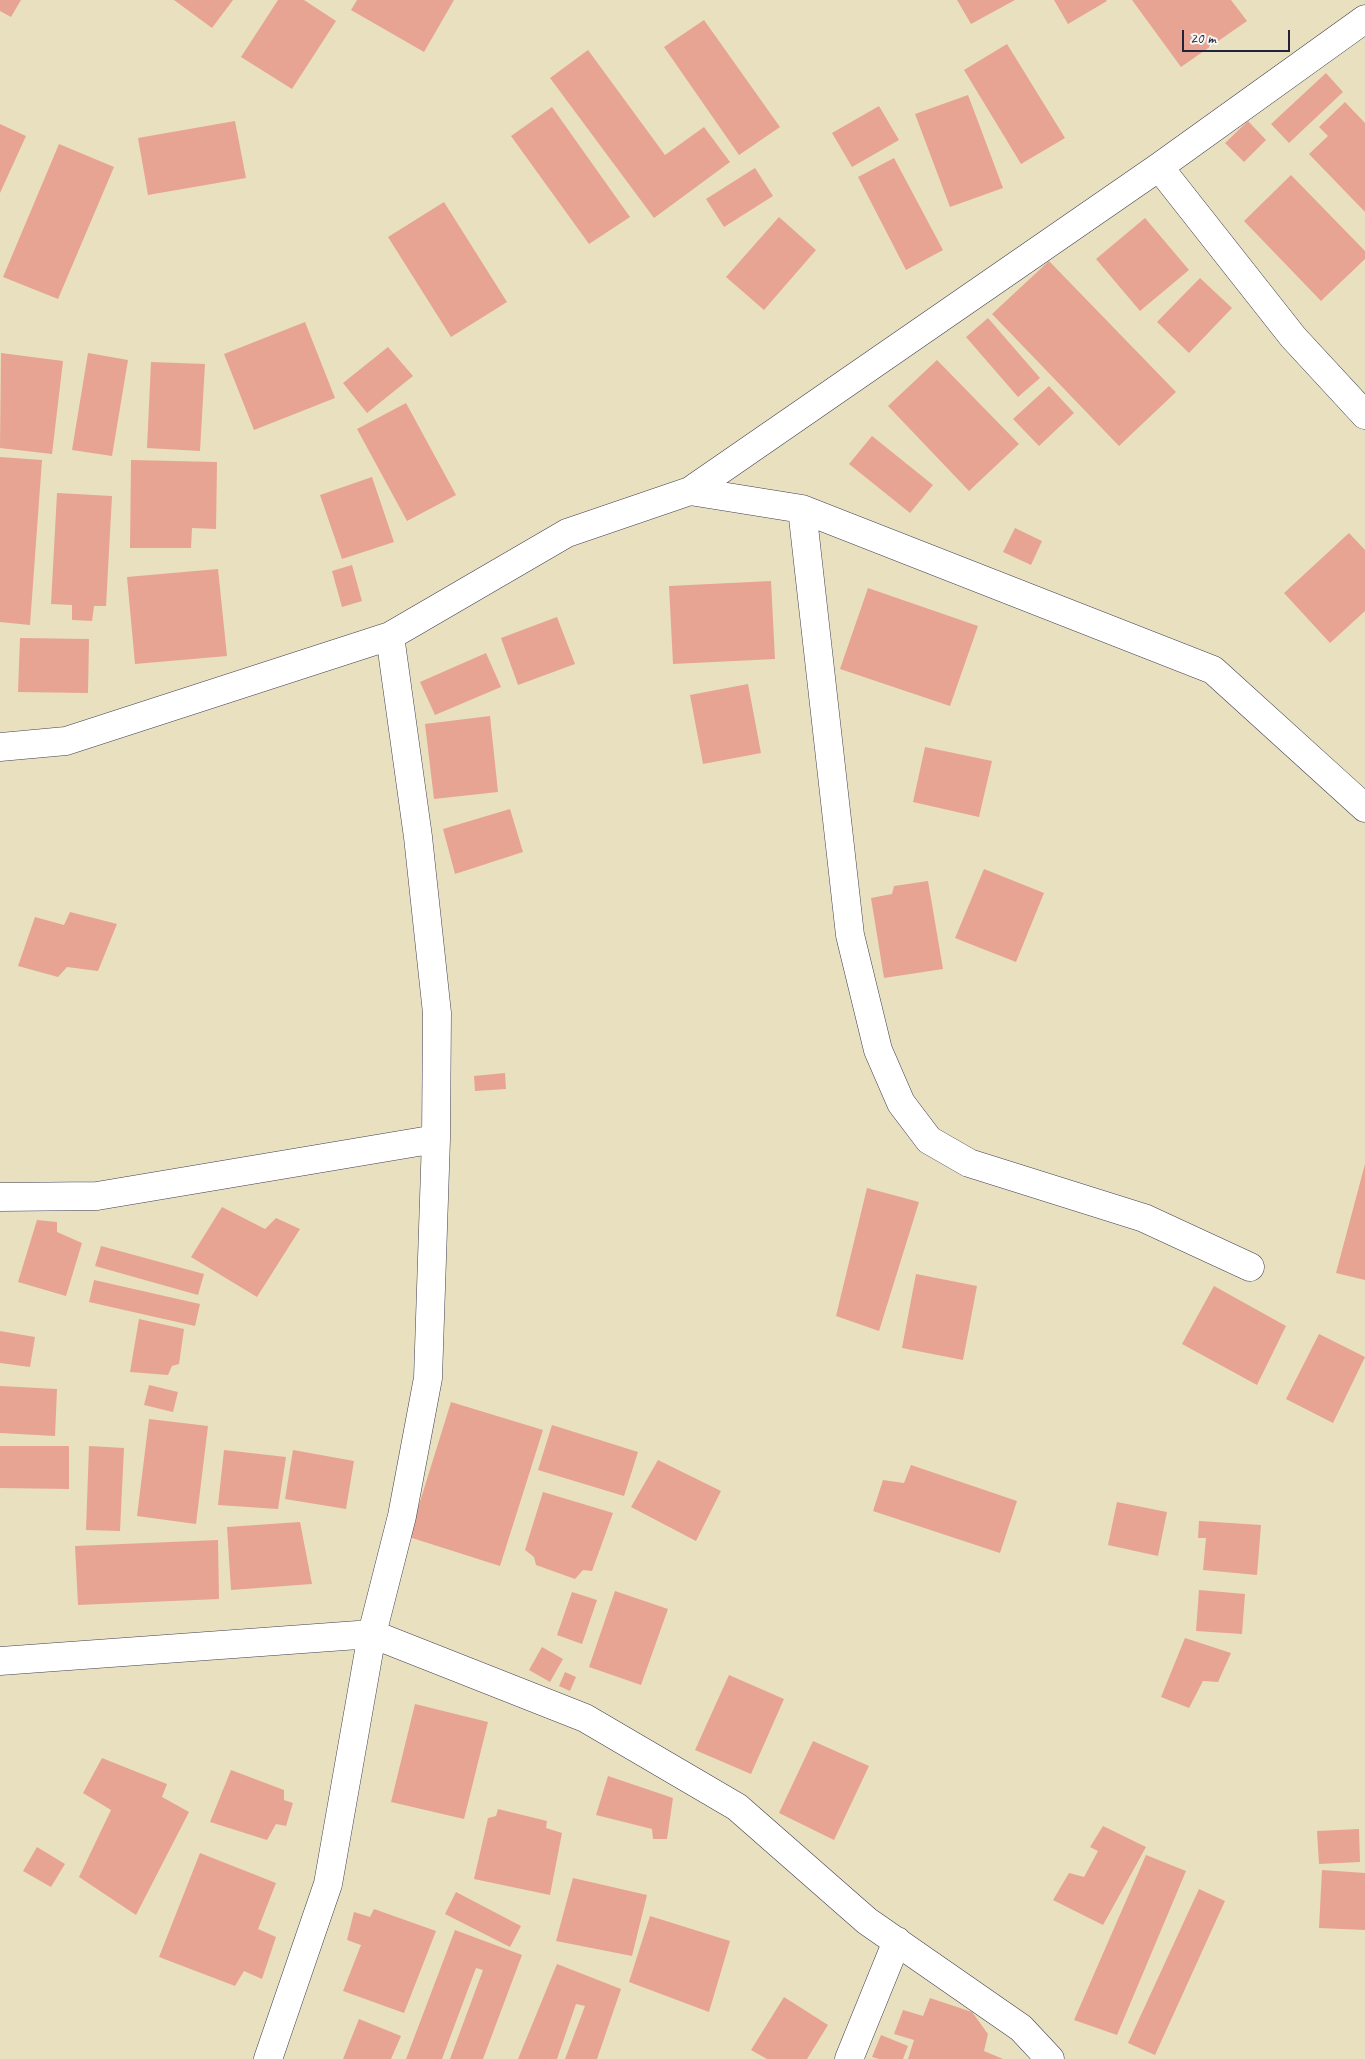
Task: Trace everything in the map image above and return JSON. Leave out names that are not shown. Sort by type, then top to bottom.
[{"type":"street","points":[[0,747],[66,741],[390,636],[567,533],[690,490],[1158,167],[1365,18]]},
{"type":"street","points":[[1158,167],[1293,337],[1365,415]]},
{"type":"street","points":[[690,490],[802,510],[1213,670],[1365,808]]},
{"type":"street","points":[[802,510],[850,936],[878,1050],[901,1103],[929,1140],[969,1163],[1144,1218],[1250,1267]]},
{"type":"street","points":[[268,2059],[328,1884],[372,1634],[402,1516],[428,1378],[436,1139],[437,1013],[418,837],[390,636]]},
{"type":"street","points":[[0,1197],[97,1196],[436,1139]]},
{"type":"street","points":[[0,1661],[372,1634],[585,1718],[737,1807],[867,1920],[1021,2028],[1050,2059]]},
{"type":"street","points":[[849,2059],[897,1941]]},
{"type":"building","points":[[0,0],[21,0],[11,17],[0,11]]},
{"type":"building","points":[[174,0],[233,0],[212,28]]},
{"type":"building","points":[[278,0],[304,0],[336,21],[292,89],[241,57]]},
{"type":"building","points":[[357,0],[454,0],[424,52],[351,10]]},
{"type":"building","points":[[957,0],[1015,0],[971,24]]},
{"type":"building","points":[[1054,0],[1106,0],[1107,1],[1068,24]]},
{"type":"building","points":[[1132,0],[1231,0],[1247,21],[1181,67]]},
{"type":"building","points":[[704,20],[780,127],[739,155],[664,47]]},
{"type":"building","points":[[1007,44],[1065,138],[1021,164],[964,70]]},
{"type":"building","points":[[588,50],[665,155],[704,127],[730,162],[654,218],[550,78]]},
{"type":"building","points":[[1326,73],[1343,92],[1289,143],[1271,124]]},
{"type":"building","points":[[968,95],[1003,188],[950,207],[915,114]]},
{"type":"building","points":[[1345,102],[1365,123],[1365,212],[1309,154],[1328,136],[1319,127]]},
{"type":"building","points":[[879,106],[899,140],[852,167],[832,133]]},
{"type":"building","points":[[552,107],[630,217],[589,244],[511,136]]},
{"type":"building","points":[[235,121],[246,178],[148,195],[138,138]]},
{"type":"building","points":[[1248,121],[1266,140],[1244,162],[1225,143]]},
{"type":"building","points":[[0,124],[26,136],[0,193]]},
{"type":"building","points":[[59,144],[114,167],[58,299],[3,277]]},
{"type":"building","points":[[894,158],[943,250],[906,270],[858,177]]},
{"type":"building","points":[[755,168],[773,196],[724,227],[706,199]]},
{"type":"building","points":[[1291,175],[1365,251],[1365,259],[1321,301],[1244,221]]},
{"type":"building","points":[[444,202],[507,302],[451,337],[388,237]]},
{"type":"building","points":[[779,217],[816,250],[764,310],[726,277]]},
{"type":"building","points":[[1145,218],[1189,270],[1140,311],[1096,259]]},
{"type":"building","points":[[1049,261],[1176,392],[1119,446],[992,314]]},
{"type":"building","points":[[1200,278],[1232,308],[1189,353],[1157,322]]},
{"type":"building","points":[[988,318],[1040,378],[1018,397],[966,337]]},
{"type":"building","points":[[305,322],[335,398],[254,430],[224,354]]},
{"type":"building","points":[[388,347],[413,376],[367,413],[343,383]]},
{"type":"building","points":[[1,353],[63,361],[52,454],[0,448]]},
{"type":"building","points":[[88,353],[128,360],[112,456],[72,450]]},
{"type":"building","points":[[937,360],[1019,444],[969,491],[888,406]]},
{"type":"building","points":[[151,362],[205,364],[200,451],[147,448]]},
{"type":"building","points":[[1049,386],[1074,413],[1039,446],[1013,419]]},
{"type":"building","points":[[406,403],[456,495],[407,521],[357,429]]},
{"type":"building","points":[[872,436],[933,485],[910,513],[849,464]]},
{"type":"building","points":[[0,457],[42,460],[30,625],[0,622]]},
{"type":"building","points":[[131,460],[217,462],[216,529],[192,528],[191,548],[130,548]]},
{"type":"building","points":[[372,477],[394,542],[342,559],[320,495]]},
{"type":"building","points":[[57,493],[112,496],[106,606],[94,606],[92,621],[72,620],[72,605],[51,604]]},
{"type":"building","points":[[1015,528],[1042,541],[1031,565],[1003,552]]},
{"type":"building","points":[[1349,533],[1365,550],[1365,611],[1330,643],[1284,593]]},
{"type":"building","points":[[352,565],[362,601],[342,607],[332,571]]},
{"type":"building","points":[[218,569],[227,656],[135,664],[127,577]]},
{"type":"building","points":[[771,581],[775,659],[673,664],[669,586]]},
{"type":"building","points":[[868,588],[978,626],[950,706],[840,669]]},
{"type":"building","points":[[557,617],[575,664],[518,685],[501,638]]},
{"type":"building","points":[[20,638],[89,639],[88,693],[18,692]]},
{"type":"building","points":[[486,653],[501,687],[435,715],[420,682]]},
{"type":"building","points":[[748,684],[761,753],[703,764],[690,695]]},
{"type":"building","points":[[490,716],[498,792],[434,799],[425,724]]},
{"type":"building","points":[[925,747],[992,761],[979,817],[913,802]]},
{"type":"building","points":[[510,809],[523,852],[455,874],[443,829]]},
{"type":"building","points":[[984,869],[1044,893],[1016,962],[955,938]]},
{"type":"building","points":[[928,881],[943,969],[884,978],[871,898],[892,894],[894,886]]},
{"type":"building","points":[[70,912],[117,924],[98,971],[67,967],[58,977],[18,966],[35,917],[64,925]]},
{"type":"building","points":[[505,1073],[506,1089],[475,1091],[474,1076]]},
{"type":"building","points":[[1365,1164],[1365,1280],[1336,1273]]},
{"type":"building","points":[[867,1188],[919,1202],[879,1331],[836,1316]]},
{"type":"building","points":[[222,1207],[265,1229],[276,1218],[300,1229],[257,1297],[191,1257]]},
{"type":"building","points":[[37,1220],[57,1222],[57,1232],[82,1243],[66,1296],[18,1282]]},
{"type":"building","points":[[101,1246],[204,1274],[198,1295],[95,1266]]},
{"type":"building","points":[[916,1274],[977,1286],[963,1360],[902,1348]]},
{"type":"building","points":[[94,1280],[200,1304],[195,1326],[89,1302]]},
{"type":"building","points":[[1214,1286],[1286,1326],[1257,1385],[1182,1344]]},
{"type":"building","points":[[139,1319],[184,1329],[179,1364],[172,1366],[168,1375],[130,1372]]},
{"type":"building","points":[[0,1331],[35,1337],[30,1367],[0,1363]]},
{"type":"building","points":[[1319,1334],[1365,1357],[1333,1423],[1286,1399]]},
{"type":"building","points":[[149,1385],[178,1392],[173,1412],[144,1405]]},
{"type":"building","points":[[0,1386],[57,1389],[55,1436],[0,1433]]},
{"type":"building","points":[[451,1402],[543,1430],[500,1566],[409,1537]]},
{"type":"building","points":[[149,1419],[208,1426],[196,1524],[137,1516]]},
{"type":"building","points":[[552,1425],[638,1452],[624,1496],[538,1470]]},
{"type":"building","points":[[0,1446],[69,1446],[69,1489],[0,1488]]},
{"type":"building","points":[[89,1446],[124,1448],[120,1531],[86,1530]]},
{"type":"building","points":[[224,1450],[286,1457],[278,1509],[218,1505]]},
{"type":"building","points":[[293,1450],[354,1461],[346,1509],[285,1499]]},
{"type":"building","points":[[658,1460],[721,1491],[696,1541],[631,1507]]},
{"type":"building","points":[[911,1465],[1017,1501],[1000,1553],[873,1511],[883,1480],[904,1483]]},
{"type":"building","points":[[543,1492],[613,1513],[592,1571],[583,1570],[575,1579],[536,1565],[534,1557],[525,1550]]},
{"type":"building","points":[[1117,1502],[1167,1512],[1158,1556],[1108,1545]]},
{"type":"building","points":[[1199,1521],[1261,1525],[1257,1575],[1203,1570],[1206,1538],[1198,1538]]},
{"type":"building","points":[[300,1522],[312,1584],[231,1590],[227,1527]]},
{"type":"building","points":[[218,1540],[219,1599],[78,1605],[75,1546]]},
{"type":"building","points":[[1199,1590],[1245,1594],[1242,1634],[1196,1631]]},
{"type":"building","points":[[615,1591],[668,1609],[641,1685],[589,1667]]},
{"type":"building","points":[[572,1592],[597,1600],[582,1644],[557,1635]]},
{"type":"building","points":[[1185,1638],[1231,1653],[1218,1682],[1203,1681],[1189,1708],[1161,1697]]},
{"type":"building","points":[[542,1647],[563,1659],[550,1682],[529,1670]]},
{"type":"building","points":[[565,1672],[576,1677],[570,1691],[559,1686]]},
{"type":"building","points":[[729,1675],[784,1699],[751,1774],[695,1750]]},
{"type":"building","points":[[415,1704],[488,1722],[464,1819],[391,1802]]},
{"type":"building","points":[[813,1741],[869,1766],[834,1840],[779,1813]]},
{"type":"building","points":[[102,1758],[167,1784],[162,1797],[189,1812],[136,1915],[79,1877],[111,1810],[83,1793]]},
{"type":"building","points":[[231,1770],[284,1790],[284,1800],[293,1803],[286,1826],[276,1824],[267,1840],[210,1822]]},
{"type":"building","points":[[608,1776],[673,1798],[667,1839],[653,1839],[652,1829],[596,1815]]},
{"type":"building","points":[[498,1809],[547,1821],[546,1828],[562,1833],[550,1895],[474,1879],[488,1818],[496,1816]]},
{"type":"building","points":[[1103,1826],[1146,1847],[1103,1925],[1053,1900],[1069,1873],[1084,1877],[1098,1851],[1090,1847]]},
{"type":"building","points":[[1359,1829],[1360,1862],[1319,1864],[1317,1831]]},
{"type":"building","points":[[37,1847],[65,1864],[51,1887],[23,1871]]},
{"type":"building","points":[[200,1853],[276,1883],[258,1929],[276,1937],[262,1979],[244,1971],[235,1986],[159,1957]]},
{"type":"building","points":[[1146,1855],[1186,1871],[1117,2035],[1074,2020]]},
{"type":"building","points":[[1322,1870],[1365,1873],[1365,1930],[1319,1928]]},
{"type":"building","points":[[573,1878],[647,1895],[632,1956],[556,1941]]},
{"type":"building","points":[[1199,1889],[1225,1901],[1155,2055],[1128,2043]]},
{"type":"building","points":[[456,1892],[521,1926],[510,1947],[445,1914]]},
{"type":"building","points":[[374,1909],[436,1931],[404,2013],[343,1991],[361,1945],[347,1940],[354,1912],[370,1917]]},
{"type":"building","points":[[650,1916],[730,1941],[709,2012],[629,1982]]},
{"type":"building","points":[[455,1930],[522,1955],[483,2059],[450,2059],[483,1970],[476,1968],[442,2059],[406,2059]]},
{"type":"building","points":[[557,1964],[621,1989],[597,2059],[565,2059],[585,2006],[576,2004],[557,2059],[518,2059]]},
{"type":"building","points":[[784,1997],[828,2025],[807,2059],[767,2059],[751,2050]]},
{"type":"building","points":[[930,1998],[972,2012],[988,2034],[984,2051],[1003,2059],[908,2059],[914,2040],[894,2034],[903,2010],[923,2016]]},
{"type":"building","points":[[359,2019],[401,2036],[391,2059],[343,2059]]},
{"type":"building","points":[[881,2035],[908,2046],[903,2059],[879,2059],[872,2057]]}]
